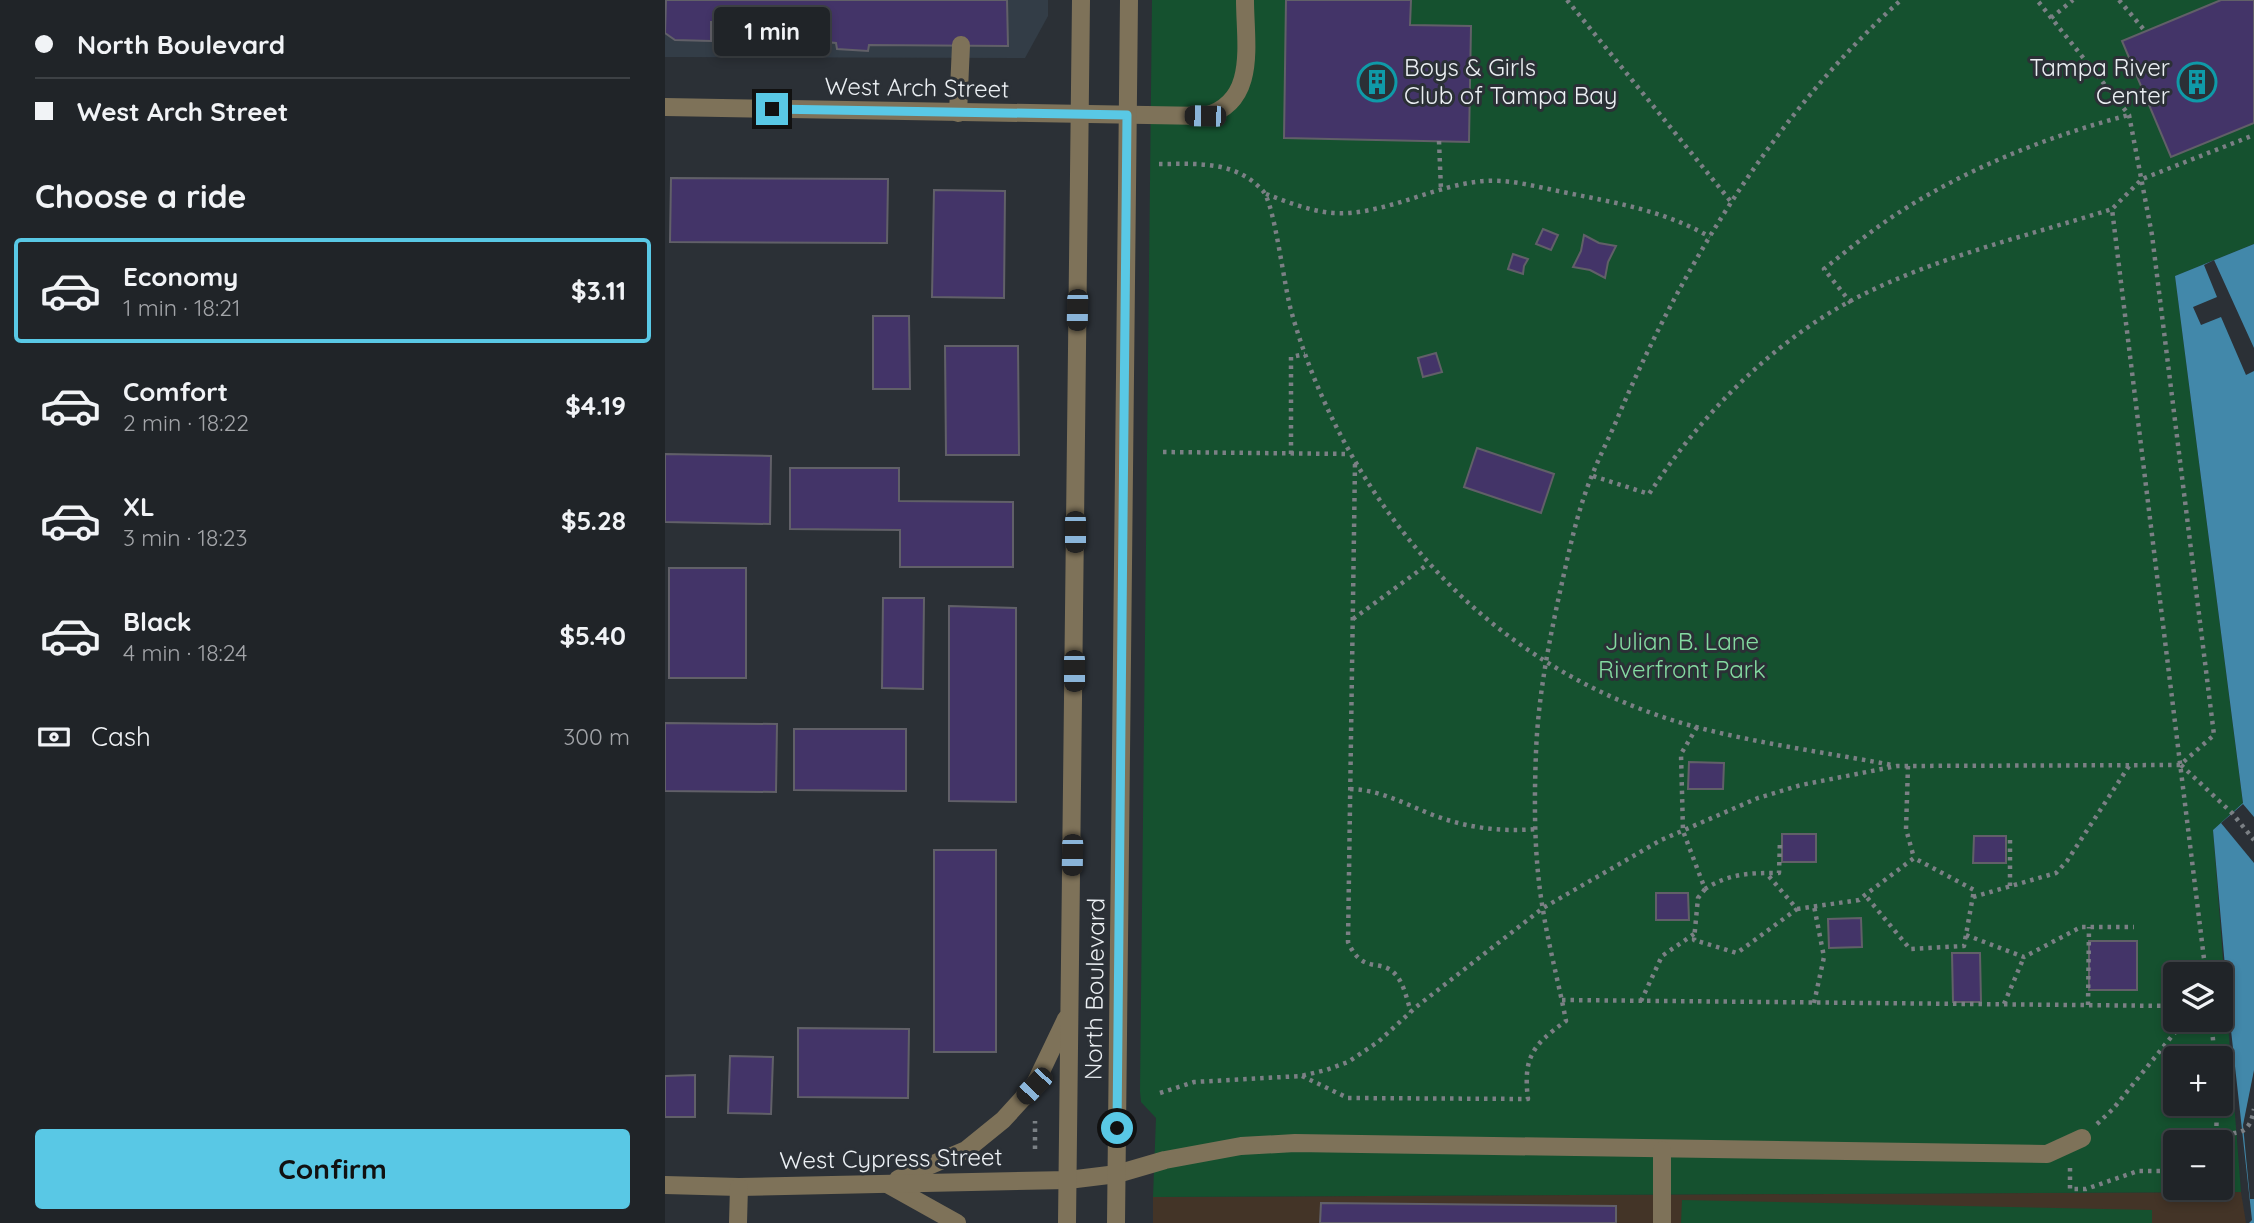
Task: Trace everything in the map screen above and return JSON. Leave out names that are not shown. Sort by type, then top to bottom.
[{"type":"street","name":"North Boulevard","points":[[1067,1223],[1081,0]]},
{"type":"street","name":"North Boulevard","points":[[1116,1223],[1129,0]]},
{"type":"street","name":"West Arch Street","points":[[665,107],[1205,116],[1219,112],[1229,104],[1244,80],[1245,0]]},
{"type":"street","points":[[958,113],[961,45]]},
{"type":"street","points":[[887,1184],[966,1150],[1003,1120],[1034,1086],[1069,1013]]},
{"type":"street","name":"West Cypress Street","points":[[665,1185],[1068,1180],[1117,1174],[1165,1160],[1241,1146],[1295,1143],[2047,1154],[2082,1138]]},
{"type":"street","points":[[1662,1150],[1662,1223]]},
{"type":"street","points":[[887,1184],[957,1223]]},
{"type":"street","points":[[738,1223],[739,1186]]},
{"type":"path","points":[[1567,0],[1732,203]]},
{"type":"path","points":[[1301,1076],[1348,1098],[1528,1099],[1525,1075],[1530,1054],[1544,1036],[1566,1021],[1543,908],[1536,829],[1536,752],[1540,695],[1546,663],[1566,562],[1585,493],[1636,372],[1690,269],[1710,237],[1789,122],[1836,64],[1901,0]]},
{"type":"path","points":[[1265,193],[1273,218],[1291,311],[1305,354],[1337,430],[1355,463],[1428,564],[1525,650],[1619,700],[1697,727],[1897,766],[2180,765],[2214,735],[2153,235],[2129,115],[2037,0]]},
{"type":"path","points":[[2051,18],[2073,0]]},
{"type":"path","points":[[2119,0],[2145,31]]},
{"type":"path","points":[[1851,303],[1823,269],[1906,208],[2009,155],[2093,124],[2129,115]]},
{"type":"path","points":[[1592,476],[1649,494],[1697,430],[1741,382],[1793,338],[1825,316],[1944,262],[2112,209],[2142,179],[2254,135]]},
{"type":"path","points":[[1439,141],[1441,190]]},
{"type":"path","points":[[1159,164],[1197,164],[1231,168],[1246,176],[1265,193],[1316,210],[1334,213],[1377,207],[1484,181],[1509,181],[1632,205],[1690,225],[1710,237]]},
{"type":"path","points":[[2112,209],[2204,962]]},
{"type":"path","points":[[1291,454],[1291,358],[1305,354]]},
{"type":"path","points":[[1163,452],[1351,454]]},
{"type":"path","points":[[1355,463],[1348,942],[1362,962],[1390,970],[1397,975],[1411,1012]]},
{"type":"path","points":[[1353,619],[1428,564]]},
{"type":"path","points":[[1697,727],[1681,754],[1683,831],[1705,889]]},
{"type":"path","points":[[1973,897],[2056,873],[2067,861],[2129,765]]},
{"type":"path","points":[[2180,765],[2232,813],[2254,840]]},
{"type":"path","points":[[1160,1093],[1194,1082],[1301,1076],[1348,1062],[1378,1042],[1411,1012],[1543,908],[1661,840],[1758,798],[1801,785],[1897,766]]},
{"type":"path","points":[[1865,895],[1910,950],[1964,946],[1974,890],[1914,858],[1906,829],[1908,766]]},
{"type":"path","points":[[1350,789],[1378,792],[1433,815],[1469,826],[1493,830],[1536,829]]},
{"type":"path","points":[[1780,840],[1779,873],[1749,873],[1722,878],[1705,889],[1698,898],[1694,940],[1737,953],[1797,909],[1859,900],[1914,858]]},
{"type":"path","points":[[2010,840],[2010,886]]},
{"type":"path","points":[[1766,873],[1797,909]]},
{"type":"path","points":[[1814,906],[1823,957],[1814,1003]]},
{"type":"path","points":[[2004,1005],[2024,957],[2081,927],[2134,927]]},
{"type":"path","points":[[2088,1005],[2089,927]]},
{"type":"path","points":[[1641,1001],[1662,956],[1694,933]]},
{"type":"path","points":[[1966,934],[2024,957]]},
{"type":"path","points":[[1562,1000],[2163,1006]]},
{"type":"path","points":[[2082,1138],[2113,1109],[2175,1032]]},
{"type":"path","points":[[2233,1133],[2243,1132],[2251,1125],[2254,1109]]},
{"type":"path","points":[[1035,1113],[1035,1149]]},
{"type":"path","points":[[2061,1148],[2070,1168],[2070,1189],[2086,1189],[2138,1171],[2163,1171]]},
{"type":"shaded area","points":[[665,0],[1048,0],[1048,16],[1025,58],[665,57]]},
{"type":"shaded area","points":[[2163,1192],[2163,1200],[2233,1200],[2233,1192],[2241,1192],[2246,1223],[1153,1223],[1153,1197]]},
{"type":"green space","name":"Julian B. Lane Riverfront Park","points":[[1152,0],[2254,0],[2254,244],[2175,276],[2243,804],[2213,830],[2223,962],[2163,962],[2163,1032],[2229,1032],[2230,1046],[2163,1046],[2163,1116],[2233,1116],[2233,1089],[2241,1192],[2233,1192],[2233,1130],[2163,1130],[2163,1192],[1153,1197],[1156,1118],[1141,1102]]},
{"type":"green space","points":[[1682,1200],[2152,1210],[2152,1223],[1681,1223]]},
{"type":"water","points":[[2254,244],[2254,1223],[2249,1223],[2252,1220],[2231,1032],[2233,962],[2225,962],[2213,830],[2243,803],[2175,276]]},
{"type":"pier","points":[[2214,260],[2254,348],[2254,371],[2246,375],[2221,317],[2201,325],[2193,307],[2217,297],[2204,265]]},
{"type":"pier","points":[[2243,804],[2254,817],[2254,863],[2221,823]]},
{"type":"pier","points":[[2254,1070],[2254,1199],[2250,1199],[2243,1125]]},
{"type":"building","points":[[666,0],[1007,0],[1008,46],[869,45],[868,51],[837,49],[836,43],[814,41],[813,27],[731,27],[731,22],[711,22],[711,41],[675,40],[665,33]]},
{"type":"building","name":"Boys & Girls Club of Tampa Bay","points":[[1286,0],[1411,0],[1410,25],[1471,26],[1469,142],[1284,138]]},
{"type":"building","name":"Tampa River Center","points":[[2221,0],[2254,0],[2254,123],[2171,157],[2122,41]]},
{"type":"building","points":[[671,178],[888,179],[887,243],[670,242]]},
{"type":"building","points":[[934,190],[1005,191],[1004,298],[932,297]]},
{"type":"building","points":[[1543,229],[1558,235],[1551,250],[1536,244]]},
{"type":"building","points":[[1584,235],[1599,243],[1616,246],[1608,262],[1605,278],[1590,270],[1573,267],[1581,251]]},
{"type":"building","points":[[1513,254],[1528,259],[1523,274],[1508,269]]},
{"type":"building","points":[[873,316],[909,316],[910,389],[873,389]]},
{"type":"building","points":[[945,346],[1018,346],[1019,455],[946,455]]},
{"type":"building","points":[[1436,353],[1442,372],[1423,377],[1418,358]]},
{"type":"building","points":[[1477,448],[1554,474],[1541,513],[1464,487]]},
{"type":"building","points":[[665,454],[771,456],[770,524],[665,522]]},
{"type":"building","points":[[790,468],[899,468],[899,501],[1013,502],[1013,567],[900,567],[900,530],[790,529]]},
{"type":"building","points":[[669,568],[746,568],[746,678],[669,678]]},
{"type":"building","points":[[883,598],[924,598],[923,689],[882,688]]},
{"type":"building","points":[[949,606],[1016,608],[1016,802],[949,801]]},
{"type":"building","points":[[665,723],[777,724],[776,792],[665,791]]},
{"type":"building","points":[[794,729],[906,729],[906,791],[794,790]]},
{"type":"building","points":[[1689,762],[1724,763],[1723,789],[1688,789]]},
{"type":"building","points":[[1782,834],[1816,834],[1816,862],[1782,862]]},
{"type":"building","points":[[1974,836],[2006,836],[2006,863],[1973,863]]},
{"type":"building","points":[[934,850],[996,850],[996,1052],[934,1052]]},
{"type":"building","points":[[1656,893],[1688,893],[1689,920],[1656,920]]},
{"type":"building","points":[[1861,918],[1862,947],[1829,948],[1828,919]]},
{"type":"building","points":[[2089,941],[2137,941],[2137,990],[2089,990]]},
{"type":"building","points":[[1952,953],[1980,953],[1981,1002],[1953,1002]]},
{"type":"building","points":[[798,1028],[909,1029],[908,1098],[798,1097]]},
{"type":"building","points":[[730,1056],[773,1057],[771,1114],[728,1113]]},
{"type":"building","points":[[695,1075],[695,1117],[665,1117],[665,1076]]},
{"type":"building","points":[[1321,1203],[1616,1206],[1616,1223],[1320,1223]]},
{"type":"place","name":"Boys & Girls Club of Tampa Bay","points":[[1377,82]]},
{"type":"place","name":"Tampa River Center","points":[[2197,82]]},
{"type":"route","points":[[772,109],[1127,115],[1117,1128]]}]
